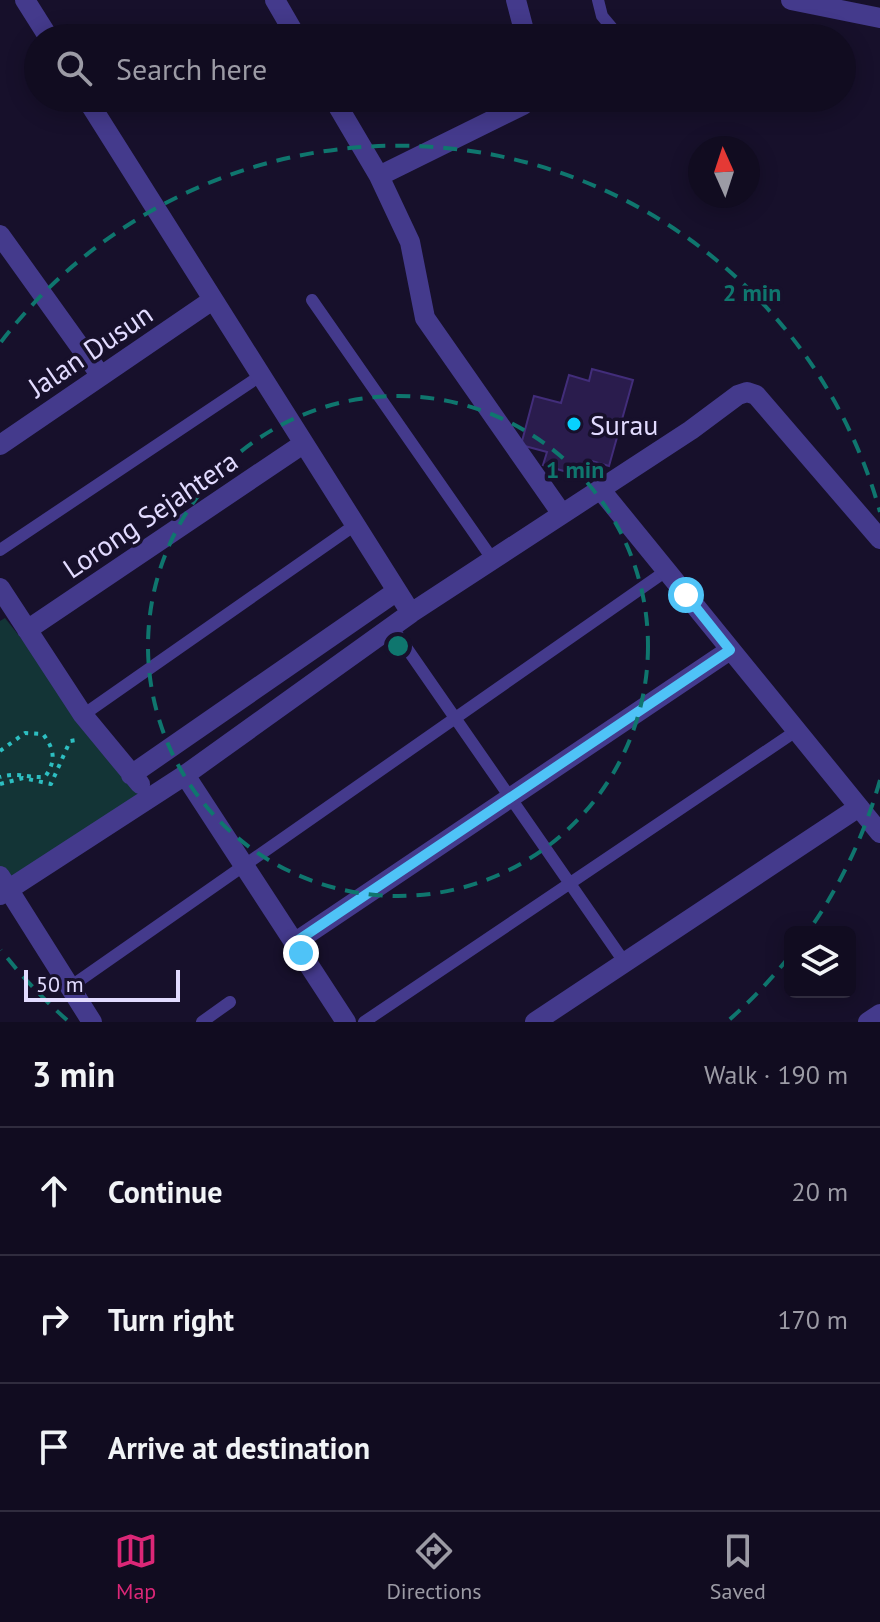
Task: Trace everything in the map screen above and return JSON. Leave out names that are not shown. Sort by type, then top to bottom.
[{"type":"street","points":[[25,0],[40,24]]},
{"type":"street","points":[[275,0],[289,24]]},
{"type":"street","points":[[516,0],[522,24]]},
{"type":"street","points":[[791,0],[880,18]]},
{"type":"street","points":[[95,112],[211,301],[411,613]]},
{"type":"street","points":[[341,112],[379,176],[410,242],[425,318],[562,514]]},
{"type":"street","points":[[379,176],[509,112]]},
{"type":"street","points":[[0,235],[101,376]]},
{"type":"street","name":"Jalan Dusun","points":[[0,445],[211,301]]},
{"type":"street","points":[[92,1022],[3,887],[185,775],[411,613],[738,395],[747,392],[756,395],[880,539]]},
{"type":"street","name":"Lorong Sejahtera","points":[[27,630],[303,444]]},
{"type":"street","points":[[600,489],[880,833]]},
{"type":"street","points":[[0,588],[83,715],[151,795]]},
{"type":"street","points":[[131,775],[397,591]]},
{"type":"street","points":[[294,943],[730,650]]},
{"type":"street","points":[[185,775],[346,1022]]},
{"type":"street","points":[[535,1022],[859,807]]},
{"type":"street","points":[[868,1022],[880,1014]]},
{"type":"lane","points":[[598,0],[602,16],[609,24]]},
{"type":"lane","points":[[312,300],[493,560]]},
{"type":"lane","points":[[0,550],[260,376]]},
{"type":"lane","points":[[83,715],[355,525]]},
{"type":"lane","points":[[70,987],[245,868],[666,571]]},
{"type":"lane","points":[[392,627],[625,963]]},
{"type":"lane","points":[[364,1022],[796,731]]},
{"type":"lane","points":[[202,1022],[230,1002]]},
{"type":"path","points":[[0,751],[25,733],[43,734],[52,747],[53,764],[45,777],[34,778],[23,772],[0,777]]},
{"type":"path","points":[[0,784],[23,778],[51,784],[70,741],[99,734]]},
{"type":"green space","points":[[5,618],[145,795],[4,881],[0,875],[0,621]]},
{"type":"building","name":"Surau","points":[[592,369],[633,380],[609,466],[592,461],[588,478],[543,465],[547,452],[521,445],[534,396],[561,403],[569,375],[589,381]]},
{"type":"place","name":"Surau","points":[[574,424]]},
{"type":"route","points":[[301,953],[294,943],[730,650],[686,595]]}]
